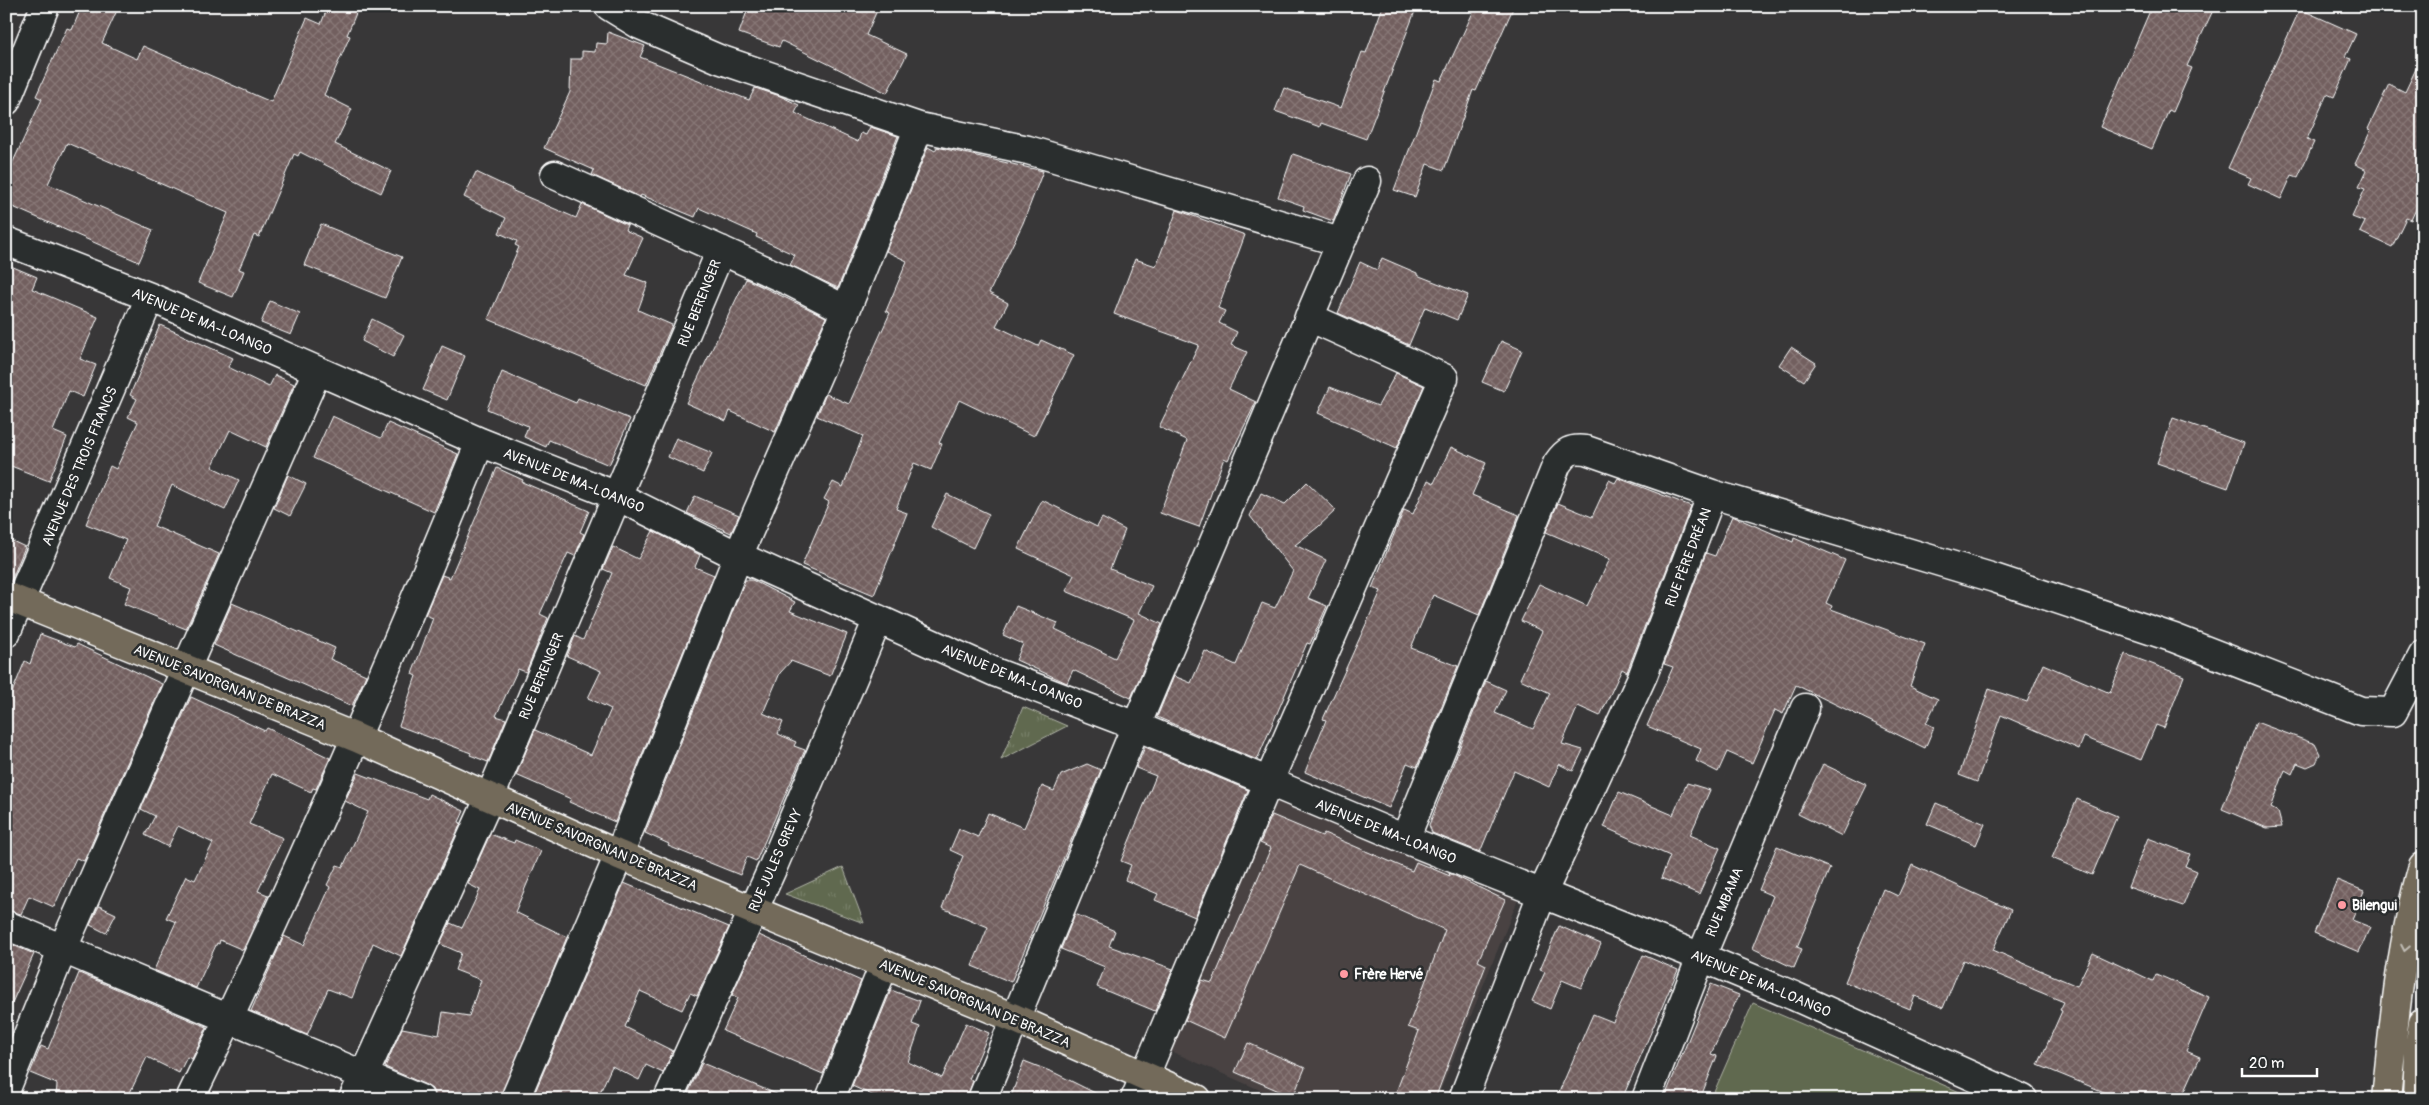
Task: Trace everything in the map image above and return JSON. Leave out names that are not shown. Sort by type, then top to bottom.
[{"type":"main road","name":"AVENUE SAVORGNAN DE BRAZZA","points":[[14,599],[187,671],[357,738],[619,855],[1014,1018],[1140,1087],[1197,1099]]},
{"type":"main road","points":[[2386,1099],[2398,986],[2417,887],[2423,866]]},
{"type":"main road","points":[[2417,1099],[2419,1049],[2423,1023]]},
{"type":"street","points":[[6,101],[45,6]]},
{"type":"street","points":[[609,6],[640,25],[719,59],[919,127],[1028,150],[1340,242]]},
{"type":"street","points":[[515,1099],[619,855],[738,556],[846,310],[919,127]]},
{"type":"street","points":[[555,175],[791,282],[846,310]]},
{"type":"street","points":[[982,1099],[1136,726],[1340,242],[1368,181]]},
{"type":"street","name":"AVENUE DE MA-LOANGO","points":[[6,241],[150,298],[480,442],[617,496],[738,556],[997,673],[1136,726],[1405,840],[1701,957],[1794,996],[2023,1099]]},
{"type":"street","name":"RUE BERENGER","points":[[358,1087],[490,797],[721,250]]},
{"type":"street","name":"AVENUE DES TROIS FRANCS","points":[[6,633],[14,599],[150,298]]},
{"type":"street","points":[[1140,1087],[1268,783],[1444,378],[1309,317]]},
{"type":"street","points":[[6,1089],[63,948],[187,671],[252,517],[317,371]]},
{"type":"street","points":[[190,1099],[230,1018],[357,738],[480,442]]},
{"type":"street","points":[[1405,840],[1520,551],[1557,464],[1565,453],[1574,448],[1586,450],[1712,494],[1994,578],[2174,638],[2361,711],[2392,712],[2423,655]]},
{"type":"street","name":"RUE PÈRE DRÉAN","points":[[1463,1099],[1542,894],[1643,675],[1712,494]]},
{"type":"street","name":"RUE JULES GREVY","points":[[668,1099],[753,909],[878,619]]},
{"type":"street","name":"RUE MBAMA","points":[[1646,1099],[1701,957],[1805,708]]},
{"type":"street","points":[[6,925],[230,1018],[358,1087],[420,1099]]},
{"type":"street","points":[[830,1099],[884,965]]},
{"type":"shaded area","name":"Frère Hervé","points":[[1275,796],[1519,897],[1437,1099],[1281,1099],[1168,1050]]},
{"type":"green space","points":[[1023,707],[1067,726],[1001,760]]},
{"type":"green space","points":[[843,867],[864,923],[785,894]]},
{"type":"green space","points":[[1753,1003],[1976,1099],[1711,1099]]},
{"type":"building","points":[[82,6],[119,6],[102,43],[137,59],[143,46],[271,102],[307,18],[321,24],[328,6],[359,6],[347,35],[350,36],[324,95],[352,109],[335,144],[391,171],[381,193],[300,152],[298,156],[294,154],[259,237],[254,235],[239,269],[244,271],[233,297],[198,283],[228,213],[67,143],[48,184],[153,230],[139,262],[6,204],[6,177],[42,99],[36,96],[67,28],[72,30]]},
{"type":"building","points":[[749,6],[879,6],[866,35],[907,54],[887,93],[782,41],[779,47],[739,33]]},
{"type":"building","points":[[1383,6],[1417,6],[1366,139],[1321,123],[1320,127],[1275,111],[1284,88],[1341,108],[1362,52],[1366,53]]},
{"type":"building","points":[[1476,6],[1514,6],[1476,91],[1473,90],[1444,170],[1427,164],[1415,197],[1394,190],[1436,79],[1441,81]]},
{"type":"building","points":[[2152,6],[2215,6],[2187,66],[2192,68],[2173,112],[2169,110],[2152,149],[2100,127]]},
{"type":"building","points":[[2300,9],[2356,34],[2345,57],[2351,59],[2334,97],[2327,94],[2307,139],[2314,142],[2298,177],[2292,175],[2281,199],[2248,184],[2251,178],[2228,168]]},
{"type":"building","points":[[608,32],[645,46],[640,57],[749,100],[755,88],[780,96],[799,105],[795,113],[858,142],[861,133],[866,135],[870,127],[898,136],[838,288],[790,265],[795,255],[756,237],[757,234],[699,208],[695,217],[641,195],[640,197],[592,175],[594,170],[544,148],[570,92],[571,59],[582,59],[582,51],[595,52],[596,43],[607,44]]},
{"type":"building","points":[[2423,54],[2423,194],[2411,220],[2406,218],[2392,247],[2360,232],[2365,222],[2352,217],[2365,189],[2359,187],[2367,170],[2355,164],[2371,130],[2368,129],[2389,84],[2405,92]]},
{"type":"building","points":[[928,147],[935,151],[937,147],[1043,171],[1023,223],[989,293],[1008,303],[996,326],[1038,346],[1041,340],[1074,355],[1034,436],[959,400],[939,443],[942,444],[931,470],[914,463],[896,509],[907,513],[874,595],[802,565],[829,502],[824,499],[833,482],[843,487],[863,436],[817,416],[826,394],[849,404],[890,313],[886,311],[907,261],[886,251]]},
{"type":"building","points":[[1293,154],[1351,174],[1333,221],[1303,210],[1304,206],[1278,197]]},
{"type":"building","points":[[476,172],[511,190],[576,218],[582,204],[627,225],[625,230],[643,238],[626,275],[648,283],[638,310],[672,325],[646,385],[488,319],[519,247],[515,245],[517,241],[499,233],[506,218],[464,197]]},
{"type":"building","points":[[1177,210],[1245,235],[1218,308],[1225,311],[1219,323],[1237,332],[1231,345],[1247,352],[1229,389],[1256,402],[1228,460],[1224,458],[1199,527],[1160,513],[1187,440],[1159,427],[1199,345],[1114,314],[1135,259],[1156,266]]},
{"type":"building","points":[[321,224],[402,257],[385,298],[304,265]]},
{"type":"building","points":[[1382,258],[1417,273],[1417,275],[1468,295],[1457,320],[1425,307],[1409,345],[1338,313],[1360,262],[1377,270]]},
{"type":"building","points":[[6,264],[37,277],[32,289],[98,317],[80,359],[96,365],[83,397],[69,391],[53,431],[67,437],[49,481],[6,464]]},
{"type":"building","points":[[746,279],[826,317],[775,432],[730,411],[726,421],[686,403]]},
{"type":"building","points":[[270,301],[300,314],[291,335],[261,323]]},
{"type":"building","points":[[372,319],[404,335],[393,357],[362,341]]},
{"type":"building","points":[[160,325],[233,358],[228,367],[269,387],[275,375],[294,384],[266,447],[230,430],[212,467],[239,480],[225,510],[172,485],[154,526],[219,554],[186,629],[124,604],[131,587],[110,578],[126,540],[86,524],[110,466],[116,469],[138,422],[128,417],[137,399],[130,395]]},
{"type":"building","points":[[1501,341],[1522,350],[1504,391],[1482,382]]},
{"type":"building","points":[[442,346],[465,356],[447,400],[423,390]]},
{"type":"building","points":[[1791,347],[1816,363],[1804,381],[1779,365]]},
{"type":"building","points":[[502,372],[576,403],[578,398],[630,419],[609,465],[549,440],[546,447],[524,437],[528,426],[487,409]]},
{"type":"building","points":[[1396,373],[1424,386],[1397,448],[1318,413],[1330,387],[1378,406]]},
{"type":"building","points":[[332,416],[381,438],[388,423],[458,454],[434,512],[313,458]]},
{"type":"building","points":[[2173,418],[2244,443],[2228,488],[2157,463]]},
{"type":"building","points":[[676,438],[712,453],[703,473],[668,457]]},
{"type":"building","points":[[1451,447],[1486,463],[1472,495],[1519,515],[1479,615],[1433,595],[1411,648],[1458,666],[1417,767],[1407,763],[1389,808],[1305,772],[1326,720],[1323,719],[1381,591],[1372,588],[1404,510],[1413,514],[1428,480],[1434,483]]},
{"type":"building","points":[[497,468],[523,480],[522,482],[589,511],[580,532],[584,534],[575,556],[568,553],[540,614],[548,618],[526,672],[518,669],[496,716],[506,719],[488,762],[470,755],[471,753],[399,726],[416,676],[412,674],[433,618],[425,615],[442,575],[450,578]]},
{"type":"building","points":[[288,475],[306,484],[290,516],[274,508]]},
{"type":"building","points":[[1618,478],[1691,506],[1627,672],[1622,669],[1600,716],[1578,706],[1562,744],[1583,750],[1573,771],[1559,764],[1549,787],[1514,771],[1480,852],[1432,833],[1429,825],[1486,681],[1506,690],[1495,713],[1533,729],[1550,693],[1520,679],[1542,631],[1521,621],[1539,584],[1587,606],[1610,559],[1546,532],[1558,503],[1592,517],[1609,480],[1615,483]]},
{"type":"building","points":[[1307,482],[1336,510],[1295,545],[1326,560],[1308,598],[1327,606],[1310,644],[1307,643],[1257,760],[1157,717],[1174,676],[1191,683],[1205,651],[1236,665],[1262,603],[1275,608],[1293,571],[1250,516],[1261,493],[1285,504]]},
{"type":"building","points":[[947,494],[989,514],[973,548],[931,527]]},
{"type":"building","points":[[695,496],[739,515],[731,533],[687,513]]},
{"type":"building","points":[[1042,500],[1097,527],[1102,518],[1125,530],[1110,569],[1152,586],[1139,613],[1162,624],[1131,698],[1073,670],[1067,683],[1016,660],[1023,644],[1003,635],[1016,606],[1058,623],[1055,629],[1115,658],[1134,620],[1066,591],[1074,575],[1018,549]]},
{"type":"building","points":[[1732,516],[1793,542],[1794,538],[1845,560],[1826,603],[1832,606],[1831,609],[1925,644],[1910,686],[1938,699],[1926,723],[1934,727],[1925,748],[1796,685],[1783,714],[1775,710],[1752,763],[1727,752],[1718,772],[1696,761],[1701,749],[1647,726],[1673,667],[1664,664],[1706,553],[1715,556]]},
{"type":"building","points":[[653,531],[700,555],[695,567],[714,575],[615,822],[569,802],[571,799],[516,775],[535,730],[591,755],[611,709],[588,698],[601,671],[567,656],[575,636],[583,640],[612,573],[603,569],[613,547],[638,559]]},
{"type":"building","points":[[6,538],[25,547],[11,581],[6,581]]},
{"type":"building","points":[[745,580],[752,580],[795,602],[790,611],[847,634],[830,676],[791,661],[780,673],[763,713],[783,722],[778,734],[796,742],[794,746],[805,750],[756,861],[747,857],[740,875],[668,846],[669,844],[645,833]]},
{"type":"building","points":[[232,603],[335,648],[330,659],[366,675],[352,706],[214,645]]},
{"type":"building","points":[[40,634],[75,647],[77,644],[162,684],[84,861],[76,858],[54,907],[29,896],[21,914],[6,910],[6,707],[25,661],[30,664]]},
{"type":"building","points":[[2125,654],[2184,676],[2164,728],[2156,725],[2141,760],[2084,737],[2079,749],[2001,715],[1977,782],[1959,775],[1989,689],[2027,702],[2043,664],[2110,693]]},
{"type":"building","points":[[191,697],[265,731],[267,728],[330,758],[316,789],[313,788],[311,792],[272,774],[249,824],[283,838],[258,891],[268,895],[243,950],[220,940],[196,988],[154,970],[176,922],[166,918],[186,876],[195,880],[213,843],[178,826],[168,847],[145,835],[155,816],[141,809]]},
{"type":"building","points":[[2256,722],[2315,744],[2320,754],[2316,763],[2307,767],[2297,763],[2292,774],[2285,770],[2271,808],[2278,812],[2282,827],[2267,828],[2222,809]]},
{"type":"building","points":[[1145,747],[1248,790],[1195,917],[1155,900],[1158,894],[1125,880],[1131,865],[1121,861],[1156,776],[1136,768]]},
{"type":"building","points":[[1087,764],[1101,770],[1011,982],[972,966],[988,927],[942,908],[963,856],[950,850],[959,829],[978,837],[988,813],[1024,828],[1042,786],[1054,791],[1061,775]]},
{"type":"building","points":[[1823,764],[1867,785],[1842,836],[1798,814]]},
{"type":"building","points":[[358,773],[427,799],[429,794],[464,811],[459,822],[461,823],[401,956],[373,943],[352,998],[328,989],[307,1035],[251,1011],[284,936],[304,945],[330,887],[327,885],[337,865],[343,867],[368,812],[345,801]]},
{"type":"building","points":[[1687,783],[1710,790],[1690,835],[1720,848],[1699,894],[1661,878],[1670,856],[1604,827],[1619,792],[1673,815]]},
{"type":"building","points":[[2077,799],[2117,816],[2092,875],[2052,858]]},
{"type":"building","points":[[1936,803],[1985,824],[1976,845],[1927,824]]},
{"type":"building","points":[[1272,815],[1322,836],[1324,833],[1412,871],[1416,862],[1450,876],[1449,873],[1505,900],[1478,961],[1486,965],[1435,1099],[1406,1099],[1395,1095],[1419,1031],[1408,1027],[1445,930],[1300,865],[1225,1038],[1185,1020],[1202,980],[1212,983],[1271,848],[1260,843]]},
{"type":"building","points":[[490,834],[514,843],[515,840],[541,851],[515,912],[567,937],[500,1099],[442,1099],[435,1096],[432,1089],[426,1085],[385,1067],[402,1028],[439,1035],[443,1012],[469,1016],[481,980],[455,970],[461,953],[440,944],[450,923],[462,928],[480,890],[468,884]]},
{"type":"building","points":[[2148,838],[2190,854],[2185,866],[2197,871],[2183,906],[2128,887]]},
{"type":"building","points":[[1777,846],[1830,868],[1797,947],[1802,949],[1794,968],[1752,948],[1773,896],[1759,890]]},
{"type":"building","points":[[1912,865],[2011,910],[1993,950],[2077,986],[2093,953],[2153,981],[2156,974],[2209,997],[2186,1051],[2200,1057],[2181,1099],[2121,1099],[2038,1065],[2062,1011],[2060,1010],[2064,1002],[1963,960],[1943,1008],[1915,996],[1910,1009],[1845,982],[1883,889],[1898,896]]},
{"type":"building","name":"Bilengui","points":[[2337,880],[2364,891],[2352,920],[2370,927],[2359,952],[2314,933]]},
{"type":"building","points":[[624,883],[729,927],[697,996],[690,993],[682,1010],[640,991],[625,1027],[673,1051],[663,1073],[646,1065],[639,1080],[612,1066],[597,1099],[532,1099]]},
{"type":"building","points":[[99,906],[116,914],[106,933],[90,925]]},
{"type":"building","points":[[1075,914],[1115,931],[1109,946],[1173,969],[1155,1011],[1097,987],[1105,967],[1061,949]]},
{"type":"building","points":[[1559,926],[1601,944],[1581,988],[1562,980],[1550,1009],[1532,1001],[1545,972],[1540,970]]},
{"type":"building","points":[[759,935],[861,981],[823,1074],[723,1031],[738,998],[732,995]]},
{"type":"building","points":[[6,942],[34,954],[6,1016]]},
{"type":"building","points":[[1643,955],[1678,970],[1622,1099],[1556,1099],[1593,1014],[1613,1022]]},
{"type":"building","points":[[79,973],[207,1027],[192,1059],[187,1057],[179,1073],[147,1057],[127,1099],[56,1099],[57,1084],[30,1073],[41,1046],[48,1049]]},
{"type":"building","points":[[1711,984],[1739,995],[1711,1054],[1717,1056],[1700,1099],[1664,1099]]},
{"type":"building","points":[[891,990],[920,1001],[912,1024],[920,1027],[908,1062],[942,1078],[966,1023],[989,1033],[969,1079],[973,1081],[967,1099],[881,1099],[852,1086]]},
{"type":"building","points":[[1248,1043],[1305,1068],[1293,1097],[1235,1072]]},
{"type":"building","points":[[1024,1061],[1055,1073],[1107,1099],[1010,1099]]},
{"type":"building","points":[[702,1063],[786,1099],[700,1099],[688,1093]]},
{"type":"place","name":"Bilengui","points":[[2342,905]]},
{"type":"place","name":"Frère Hervé","points":[[1344,974]]}]
